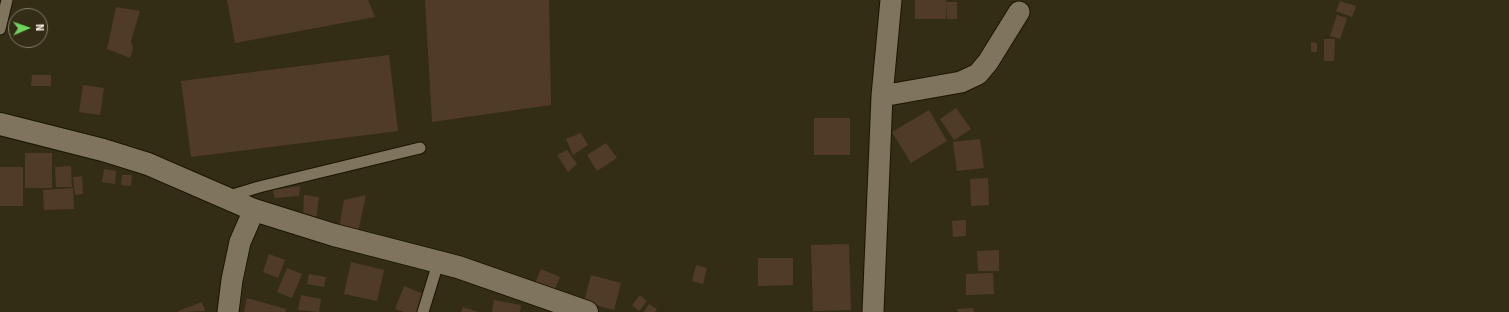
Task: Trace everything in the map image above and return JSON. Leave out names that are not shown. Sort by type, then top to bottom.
[{"type":"street","points":[[873,312],[882,96],[891,0]]},
{"type":"street","points":[[882,96],[961,82],[978,74],[988,62],[1019,12]]},
{"type":"street","points":[[0,124],[104,150],[148,164],[254,210],[334,235],[458,267],[586,312]]},
{"type":"street","points":[[228,312],[232,280],[240,242],[254,210]]},
{"type":"lane","points":[[0,29],[7,0]]},
{"type":"lane","points":[[226,197],[259,187],[420,148]]},
{"type":"lane","points":[[423,312],[438,263]]},
{"type":"building","points":[[227,0],[368,0],[375,17],[235,43]]},
{"type":"building","points":[[425,0],[549,0],[551,105],[432,122]]},
{"type":"building","points":[[915,0],[946,0],[946,19],[915,19]]},
{"type":"building","points":[[1340,1],[1356,6],[1352,17],[1336,11]]},
{"type":"building","points":[[946,2],[957,2],[957,19],[947,19]]},
{"type":"building","points":[[116,7],[140,11],[131,41],[133,49],[130,58],[107,49]]},
{"type":"building","points":[[1337,15],[1347,18],[1340,39],[1330,36]]},
{"type":"building","points":[[1324,39],[1335,39],[1334,61],[1324,61]]},
{"type":"building","points":[[1311,42],[1317,43],[1317,52],[1311,52]]},
{"type":"building","points":[[389,55],[398,131],[191,157],[181,81]]},
{"type":"building","points":[[32,75],[51,75],[51,86],[31,86]]},
{"type":"building","points":[[83,85],[104,88],[100,115],[79,112]]},
{"type":"building","points":[[956,108],[971,129],[954,140],[940,119]]},
{"type":"building","points":[[929,110],[947,141],[911,163],[892,132]]},
{"type":"building","points":[[814,118],[850,118],[850,155],[814,155]]},
{"type":"building","points":[[581,133],[588,145],[573,155],[566,139]]},
{"type":"building","points":[[980,139],[984,168],[957,171],[953,142]]},
{"type":"building","points":[[606,143],[617,158],[597,171],[587,155]]},
{"type":"building","points":[[567,150],[577,164],[568,172],[557,155]]},
{"type":"building","points":[[25,153],[52,153],[52,188],[25,188]]},
{"type":"building","points":[[71,166],[72,187],[56,187],[55,167]]},
{"type":"building","points":[[0,167],[23,167],[23,206],[0,206]]},
{"type":"building","points":[[104,169],[116,171],[115,184],[102,182]]},
{"type":"building","points":[[122,175],[132,175],[131,186],[121,185]]},
{"type":"building","points":[[82,176],[83,194],[75,195],[73,177]]},
{"type":"building","points":[[988,178],[989,205],[971,206],[970,179]]},
{"type":"building","points":[[300,186],[299,196],[274,198],[273,190]]},
{"type":"building","points":[[73,188],[74,209],[44,210],[43,190]]},
{"type":"building","points":[[304,195],[319,197],[316,220],[303,218]]},
{"type":"building","points":[[366,195],[358,232],[339,228],[344,200]]},
{"type":"building","points":[[966,220],[966,236],[953,237],[952,221]]},
{"type":"building","points":[[849,244],[851,310],[813,311],[811,245]]},
{"type":"building","points":[[999,250],[999,271],[978,271],[977,251]]},
{"type":"building","points":[[269,254],[285,260],[278,278],[263,272]]},
{"type":"building","points":[[758,258],[793,258],[793,285],[758,286]]},
{"type":"building","points":[[351,262],[384,270],[377,301],[344,294]]},
{"type":"building","points":[[696,265],[707,268],[703,284],[692,281]]},
{"type":"building","points":[[287,268],[302,274],[292,298],[277,292]]},
{"type":"building","points":[[541,269],[560,277],[553,293],[534,286]]},
{"type":"building","points":[[993,273],[994,294],[966,295],[966,274]]},
{"type":"building","points":[[309,274],[326,277],[324,287],[307,284]]},
{"type":"building","points":[[591,275],[621,283],[614,310],[584,302]]},
{"type":"building","points":[[404,286],[426,295],[420,312],[404,312],[395,309]]},
{"type":"building","points":[[301,295],[321,299],[319,312],[298,310]]},
{"type":"building","points":[[640,295],[647,301],[639,311],[632,305]]},
{"type":"building","points":[[247,298],[286,309],[285,312],[244,312]]},
{"type":"building","points":[[494,300],[521,305],[520,312],[492,312]]},
{"type":"building","points":[[202,302],[205,311],[178,311]]},
{"type":"building","points":[[649,304],[657,309],[655,312],[644,312]]},
{"type":"building","points":[[463,307],[478,312],[461,312]]},
{"type":"building","points":[[973,308],[974,312],[958,312],[957,309]]}]
